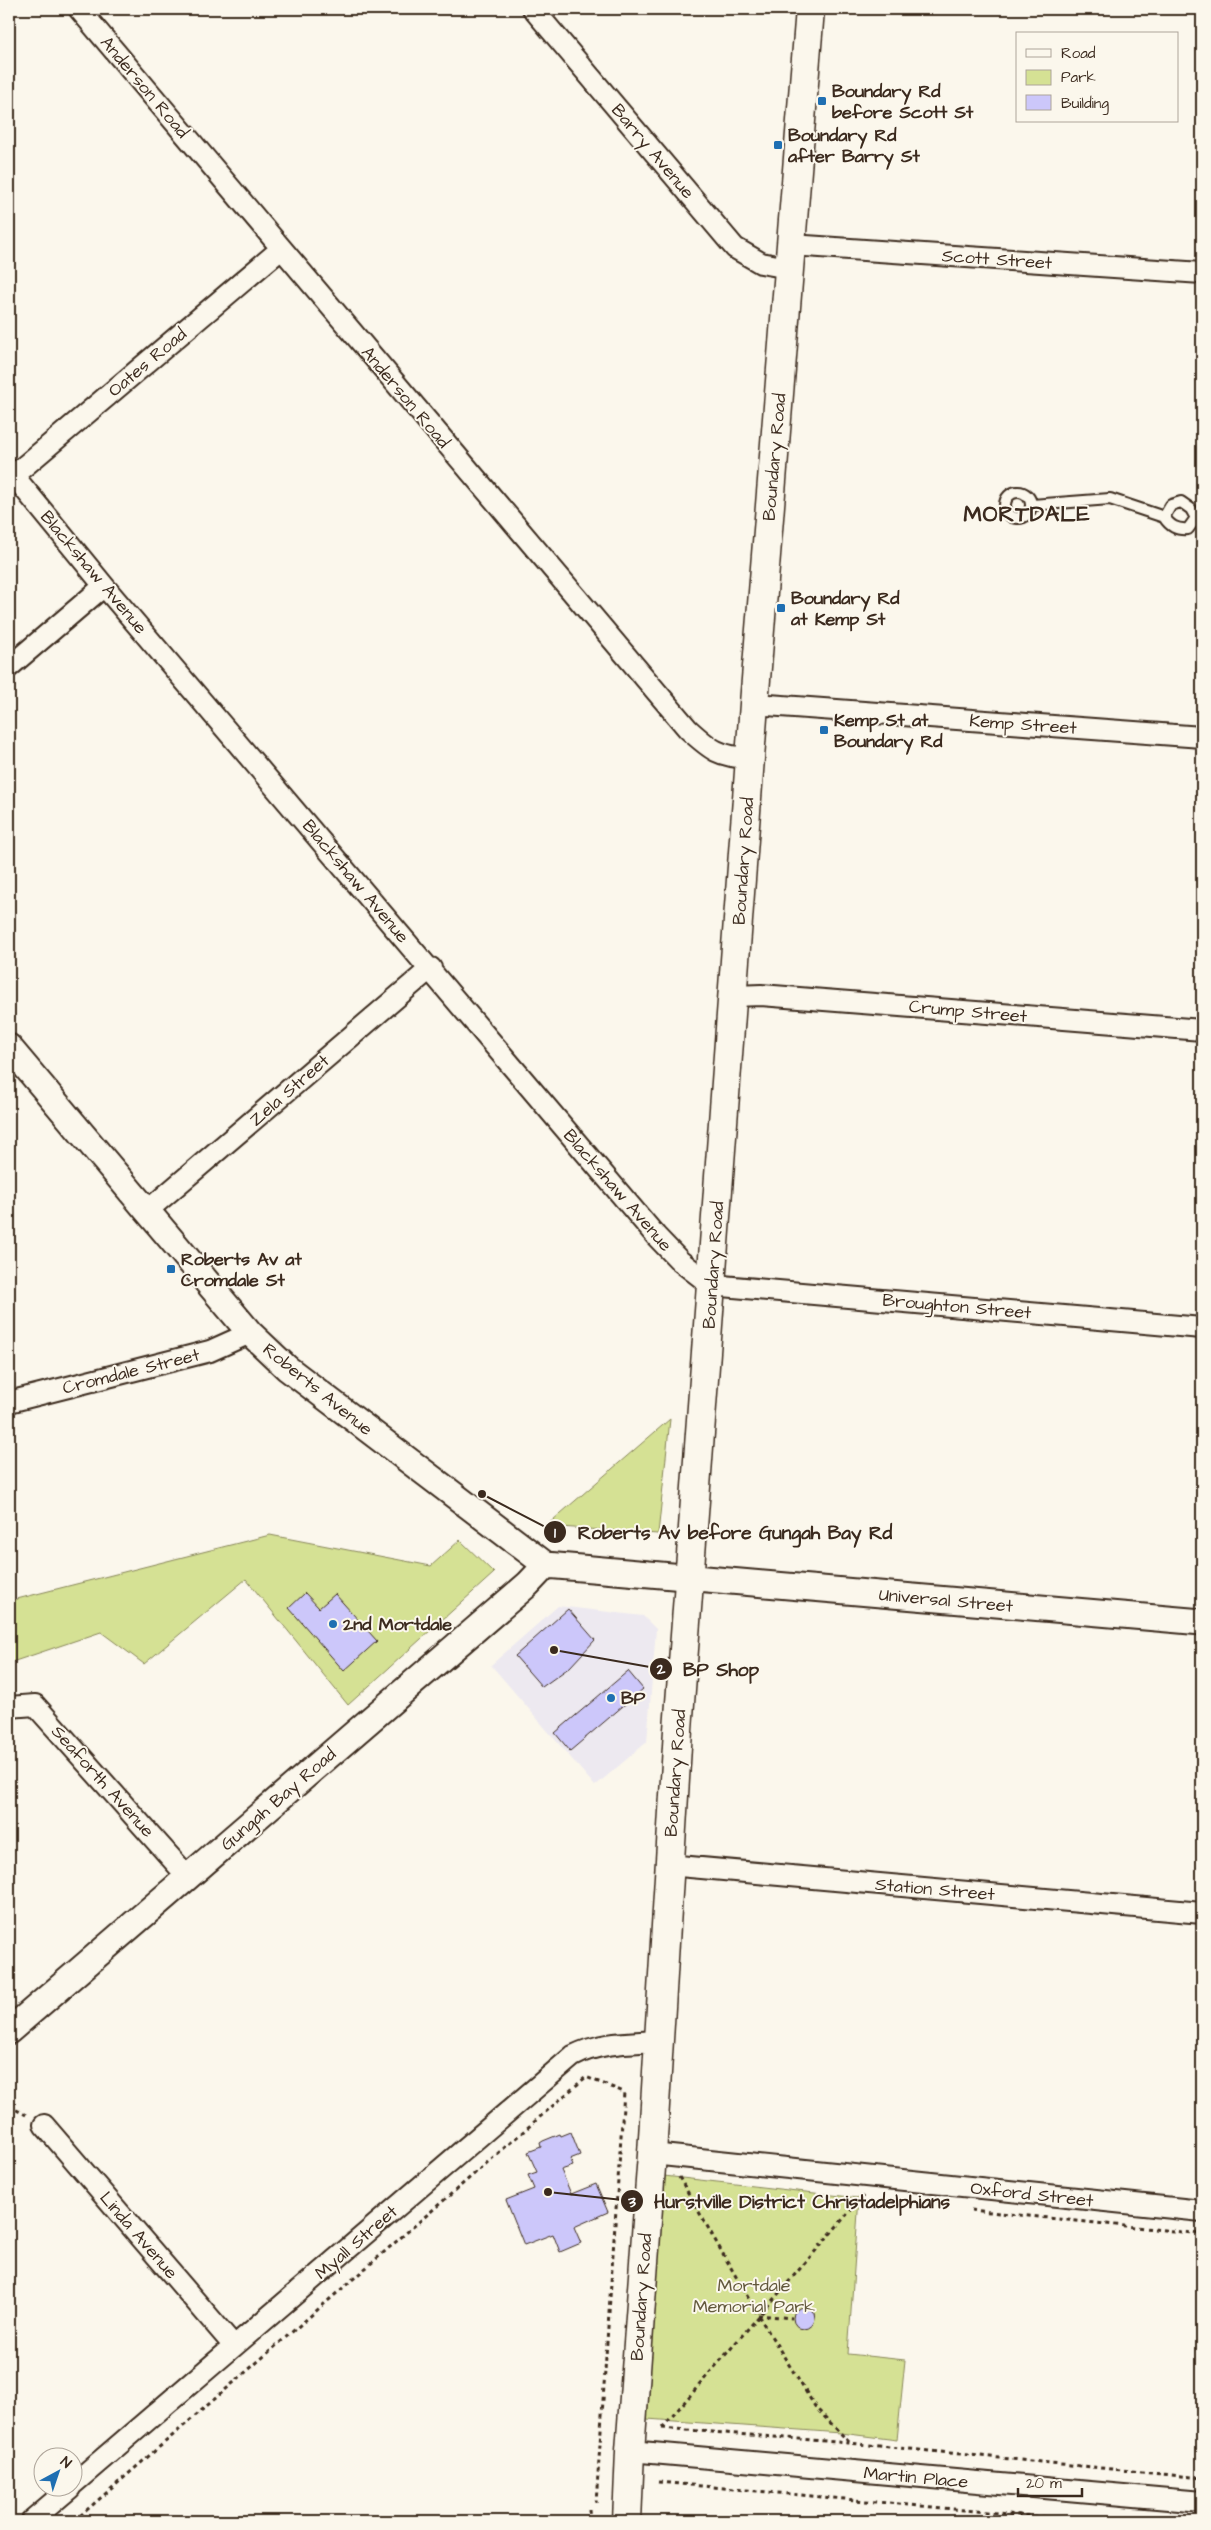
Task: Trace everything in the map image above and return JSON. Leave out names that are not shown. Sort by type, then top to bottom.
[{"type":"main road","name":"Boundary Road","points":[[627,2521],[630,2452],[652,2154],[668,1865],[734,996],[754,704],[810,9]]},
{"type":"street","name":"Anderson Road","points":[[79,9],[688,729],[710,748],[724,756],[750,758]]},
{"type":"street","name":"Barry Avenue","points":[[533,9],[735,248],[761,263],[790,256]]},
{"type":"street","name":"Oates Road","points":[[11,473],[281,249]]},
{"type":"street","name":"Scott Street","points":[[790,256],[1202,273]]},
{"type":"street","name":"Blackshaw Avenue","points":[[11,473],[104,586],[431,968],[656,1236],[680,1261],[711,1285]]},
{"type":"street","points":[[9,667],[104,586]]},
{"type":"street","name":"Kemp Street","points":[[754,704],[1202,737]]},
{"type":"street","name":"Zela Street","points":[[147,1210],[431,968]]},
{"type":"street","name":"Crump Street","points":[[734,996],[761,995],[1202,1030]]},
{"type":"street","name":"Roberts Avenue","points":[[9,1047],[250,1333],[287,1368],[546,1565]]},
{"type":"street","name":"Broughton Street","points":[[711,1285],[1202,1328]]},
{"type":"street","name":"Cromdale Street","points":[[9,1402],[210,1351],[250,1333]]},
{"type":"street","points":[[546,1565],[690,1577]]},
{"type":"street","name":"Gungah Bay Road","points":[[9,2030],[528,1584],[546,1565]]},
{"type":"street","name":"Universal Street","points":[[690,1577],[1202,1622]]},
{"type":"street","name":"Seaforth Avenue","points":[[9,1707],[35,1705],[188,1877]]},
{"type":"street","name":"Station Street","points":[[668,1865],[1202,1913]]},
{"type":"street","name":"Myall Street","points":[[82,2477],[573,2056],[586,2050],[611,2044],[659,2041]]},
{"type":"street","name":"Linda Avenue","points":[[44,2125],[234,2346]]},
{"type":"street","name":"Oxford Street","points":[[652,2154],[1202,2211]]},
{"type":"street","name":"Martin Place","points":[[630,2452],[1202,2502]]},
{"type":"street","name":"Myall Street","points":[[31,2521],[57,2498]]},
{"type":"lane","points":[[1032,505],[1110,499],[1164,517],[1168,523],[1180,530],[1188,529],[1199,519],[1181,502],[1171,505],[1164,517]]},
{"type":"path","name":"Boundary Road","points":[[74,2521],[586,2077],[624,2092],[596,2503]]},
{"type":"path","points":[[678,2174],[758,2315],[816,2408],[849,2443]]},
{"type":"path","points":[[865,2193],[662,2428],[849,2443],[1202,2478]]},
{"type":"path","points":[[758,2315],[792,2318]]},
{"type":"path","points":[[658,2482],[1085,2521]]},
{"type":"path","points":[[589,2508],[590,2521]]},
{"type":"shaded area","points":[[558,1606],[643,1616],[656,1629],[647,1742],[595,1786],[491,1665]]},
{"type":"green space","points":[[670,1419],[658,1534],[546,1526]]},
{"type":"green space","points":[[270,1535],[431,1566],[460,1540],[494,1573],[348,1705],[246,1579],[144,1664],[101,1632],[9,1663],[9,1601]]},
{"type":"green space","name":"Mortdale Memorial Park","points":[[664,2176],[859,2198],[848,2354],[905,2360],[897,2440],[841,2433],[647,2419]]},
{"type":"building","name":"2nd Mortdale","points":[[305,1593],[319,1608],[335,1594],[377,1641],[344,1671],[289,1608]]},
{"type":"building","points":[[568,1609],[595,1640],[570,1667],[542,1687],[515,1656]]},
{"type":"building","points":[[628,1671],[643,1689],[570,1751],[555,1733]]},
{"type":"building","points":[[571,2132],[580,2155],[570,2159],[573,2166],[561,2170],[571,2194],[596,2184],[608,2212],[574,2227],[581,2243],[560,2252],[553,2234],[524,2245],[506,2200],[534,2189],[528,2175],[537,2172],[528,2152],[541,2147],[540,2143],[543,2141]]},
{"type":"building","points":[[804,2307],[812,2310],[815,2318],[812,2326],[804,2329],[796,2326],[793,2318],[796,2310]]},
{"type":"place","name":"Boundary Rd before Scott St","points":[[822,101]]},
{"type":"place","name":"Boundary Rd after Barry St","points":[[778,145]]},
{"type":"place","name":"Boundary Rd at Kemp St","points":[[781,608]]},
{"type":"place","name":"Kemp St at Boundary Rd","points":[[824,730]]},
{"type":"place","name":"Roberts Av at Cromdale St","points":[[171,1269]]},
{"type":"place","name":"Roberts Av before Gungah Bay Rd","points":[[482,1494]]},
{"type":"place","name":"2nd Mortdale","points":[[333,1624]]},
{"type":"place","name":"BP Shop","points":[[554,1650]]},
{"type":"place","name":"BP","points":[[611,1698]]},
{"type":"place","name":"Hurstville District Christadelphians","points":[[548,2192]]},
{"type":"district","name":"MORTDALE","points":[[1027,513]]}]
